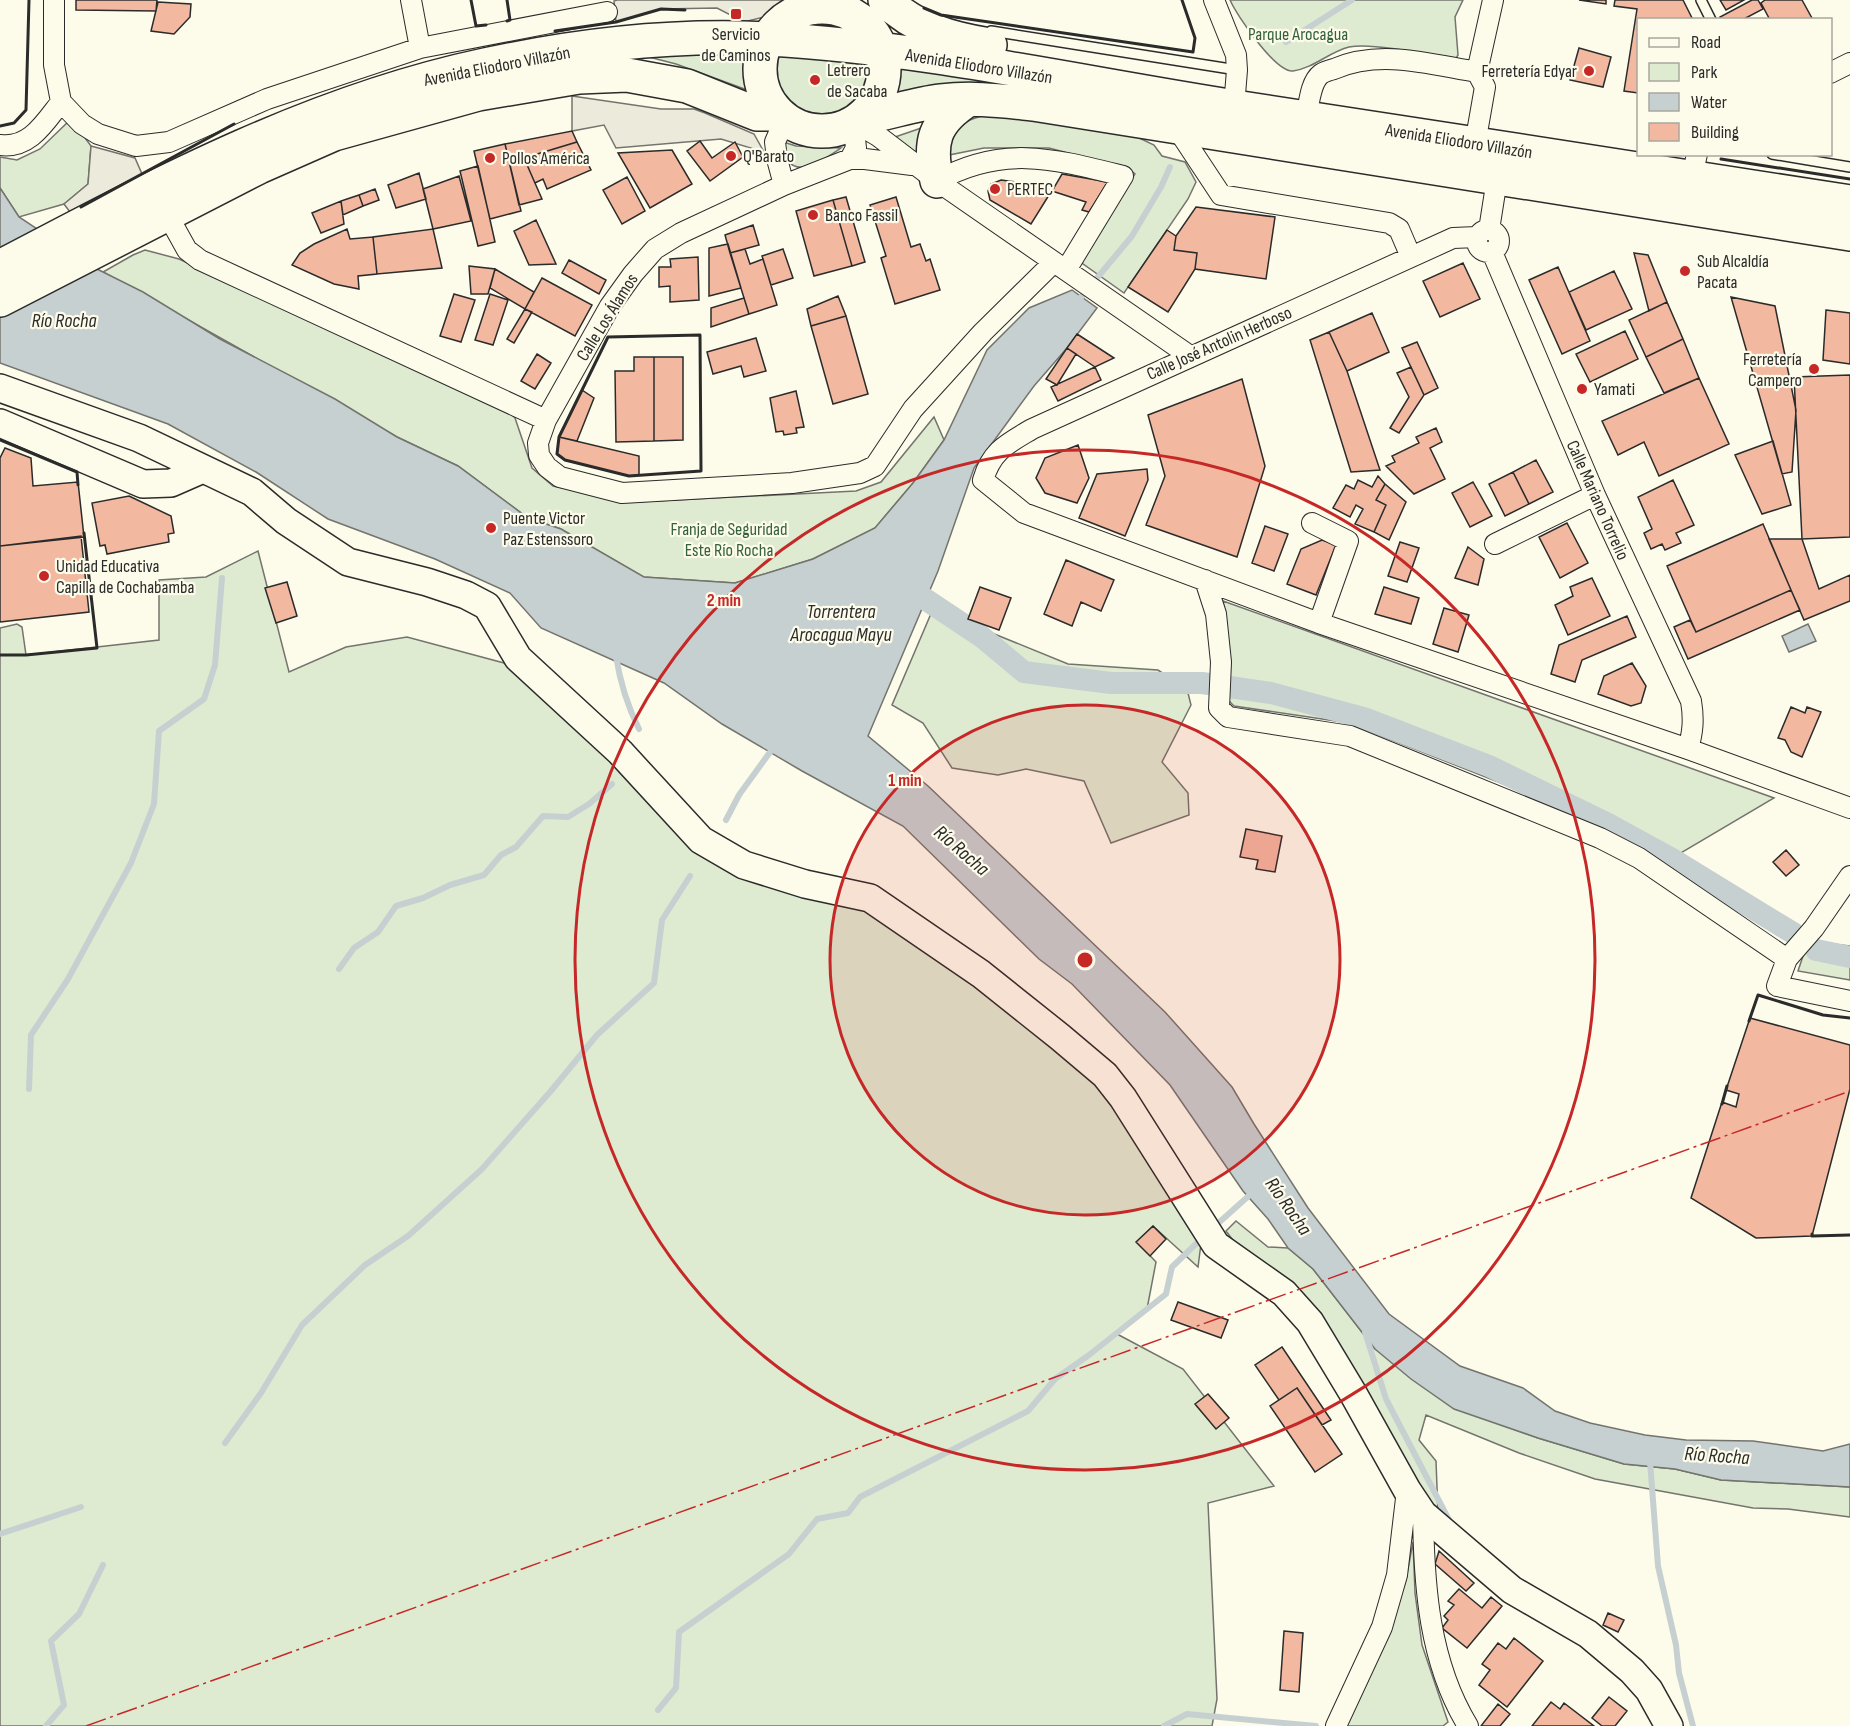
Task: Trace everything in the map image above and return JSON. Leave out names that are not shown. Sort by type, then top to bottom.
[{"type":"highway","points":[[872,19],[884,73],[882,86],[870,109],[854,122],[836,130],[816,131],[796,126],[782,116],[767,98],[760,73],[761,59],[768,39],[795,8],[830,8],[872,19],[904,16],[925,28],[956,40],[1174,77],[1234,107]]},
{"type":"highway","name":"Avenida Eliodoro Villazón","points":[[0,267],[250,141],[328,109],[408,85],[483,65],[558,52],[638,42],[768,39],[872,19],[928,57],[1475,144],[1694,166],[1850,202]]},
{"type":"highway","name":"Avenida Eliodoro Villazón","points":[[0,300],[259,167],[334,134],[478,94],[543,82],[627,75],[687,86],[757,114],[782,116]]},
{"type":"highway","points":[[928,174],[937,131],[948,114],[968,100]]},
{"type":"highway","name":"Avenida Eliodoro Villazón","points":[[854,122],[941,101],[968,100],[1033,104],[1850,234]]},
{"type":"street","points":[[54,0],[54,66],[61,102],[82,124],[98,134],[136,146],[169,142],[267,99],[420,48],[607,12]]},
{"type":"street","points":[[411,0],[420,48]]},
{"type":"street","points":[[1214,0],[1236,54],[1234,107]]},
{"type":"street","points":[[1475,144],[1485,87],[1477,72],[1493,0]]},
{"type":"street","points":[[1306,118],[1312,89],[1319,75],[1349,62],[1393,58],[1477,72]]},
{"type":"street","points":[[1832,72],[1850,63]]},
{"type":"street","points":[[0,145],[23,143],[36,133],[61,102]]},
{"type":"street","points":[[782,116],[775,142],[784,185]]},
{"type":"street","points":[[854,122],[856,148],[850,159],[888,161],[928,174]]},
{"type":"street","points":[[854,122],[878,136],[928,174],[1190,356]]},
{"type":"street","points":[[1176,127],[1221,195],[1389,223],[1399,229],[1411,257]]},
{"type":"street","name":"Calle Los Álamos","points":[[850,159],[784,185],[681,233],[655,249],[610,306],[546,420],[538,443],[539,455],[547,467],[560,477],[622,493],[792,483],[860,473],[875,466],[913,409],[983,332],[1067,271],[1123,176],[1059,160],[1021,157],[928,174]]},
{"type":"street","points":[[1483,234],[1497,179]]},
{"type":"street","points":[[167,214],[187,250],[200,260],[546,420]]},
{"type":"street","name":"Calle José Antolin Herboso","points":[[1205,580],[1024,513],[983,480],[988,463],[1003,446],[1032,429],[1453,238],[1483,234]]},
{"type":"street","name":"Calle Mariano Torrelio","points":[[1483,234],[1477,245],[1481,250],[1492,252],[1595,495],[1690,701],[1694,717],[1693,733],[1688,749]]},
{"type":"street","points":[[0,388],[139,438],[252,492],[286,521],[348,562],[466,595],[487,606],[518,658],[620,752],[701,840],[744,865],[805,884],[870,898],[981,974],[1105,1075],[1123,1098],[1216,1245],[1284,1293],[1310,1322],[1423,1514],[1512,1590],[1588,1634],[1615,1656],[1649,1690],[1669,1726]]},
{"type":"street","points":[[0,423],[143,484],[171,483],[203,469]]},
{"type":"street","points":[[1495,544],[1595,495]]},
{"type":"street","points":[[1312,524],[1348,541],[1319,623]]},
{"type":"street","points":[[1205,580],[1319,623],[1688,749],[1850,808]]},
{"type":"street","points":[[1205,580],[1216,614],[1221,662],[1219,708],[1228,717],[1350,736],[1600,838],[1639,858],[1787,959]]},
{"type":"street","points":[[1850,876],[1814,928],[1787,959],[1776,986],[1850,1001]]},
{"type":"street","points":[[1336,1726],[1382,1627],[1397,1575],[1407,1490]]},
{"type":"street","points":[[1423,1514],[1424,1563],[1433,1637],[1457,1708],[1468,1726]]},
{"type":"lane","points":[[1701,0],[1710,18]]},
{"type":"lane","points":[[918,9],[933,18],[963,27],[1237,70]]},
{"type":"lane","points":[[1784,156],[1850,167]]},
{"type":"green space","name":"Parque Arocagua","points":[[1230,0],[1463,0],[1455,17],[1458,55],[1455,60],[1401,50],[1359,46],[1342,49],[1308,67],[1293,71],[1286,69],[1267,54],[1240,18]]},
{"type":"green space","points":[[773,52],[874,61],[872,75],[867,87],[852,106],[842,112],[817,115],[796,108],[780,94],[774,74]]},
{"type":"green space","points":[[680,53],[748,53],[750,91],[676,64],[645,56]]},
{"type":"green space","points":[[898,63],[1014,82],[1013,90],[889,96]]},
{"type":"green space","points":[[981,116],[1005,116],[1131,134],[1154,145],[1162,156],[1185,162],[1196,182],[1188,199],[1124,293],[1079,261],[1135,174],[1129,169],[1049,148],[984,148],[944,156],[945,147],[955,129]]},
{"type":"green space","points":[[69,121],[77,127],[91,146],[88,184],[64,204],[19,217],[0,188],[0,157],[17,160],[40,149]]},
{"type":"green space","points":[[933,124],[925,159],[895,137]]},
{"type":"green space","points":[[780,141],[796,146],[841,148],[813,164],[796,167],[784,155]]},
{"type":"green space","name":"Franja de Seguridad Este Río Rocha","points":[[145,250],[179,259],[504,407],[515,418],[532,468],[553,486],[634,502],[856,491],[881,482],[934,417],[944,440],[913,483],[875,528],[813,559],[735,583],[643,577],[561,529],[528,518],[458,466],[397,437],[103,272]]},
{"type":"green space","points":[[258,551],[289,672],[346,647],[407,637],[504,663],[588,736],[696,848],[863,905],[977,980],[1107,1087],[1202,1236],[1198,1267],[1153,1226],[1137,1242],[1156,1262],[1147,1309],[1117,1334],[1183,1369],[1274,1486],[1208,1503],[1217,1699],[1212,1726],[0,1726],[0,628],[17,624],[22,627],[26,655],[159,640],[159,580],[206,577]]},
{"type":"green space","points":[[1223,601],[1774,798],[1664,863],[1584,816],[1349,723],[1234,706],[1226,698],[1230,657]]},
{"type":"green space","points":[[933,609],[1068,664],[1158,670],[1187,689],[1191,705],[1162,762],[1188,793],[1189,815],[1111,843],[1084,781],[1026,769],[998,775],[952,768],[923,723],[892,705]]},
{"type":"green space","points":[[1824,943],[1850,946],[1850,980],[1798,971],[1804,953]]},
{"type":"green space","points":[[1236,1221],[1268,1247],[1288,1248],[1313,1269],[1375,1349],[1497,1423],[1624,1464],[1675,1469],[1721,1480],[1850,1487],[1850,1517],[1788,1509],[1753,1508],[1595,1479],[1519,1453],[1426,1415],[1419,1440],[1436,1461],[1438,1513],[1226,1231]]},
{"type":"green space","points":[[1413,1542],[1415,1593],[1422,1645],[1448,1722],[1443,1726],[1343,1726],[1390,1625],[1406,1580]]},
{"type":"shaded area","points":[[617,0],[784,0],[764,17],[744,22],[717,8],[661,9],[616,22],[614,1]]},
{"type":"shaded area","points":[[572,96],[661,109],[694,109],[754,134],[764,152],[721,139],[616,148],[604,125],[572,131]]},
{"type":"shaded area","points":[[91,146],[135,158],[142,174],[70,212],[64,204],[88,184]]},
{"type":"water","name":"Río Rocha","points":[[0,188],[19,217],[99,270],[143,292],[220,339],[335,399],[397,437],[458,466],[528,518],[561,529],[644,577],[735,583],[813,559],[875,528],[913,483],[944,440],[987,350],[1029,308],[1072,290],[1097,308],[1034,386],[974,468],[938,571],[868,736],[928,786],[1165,1012],[1232,1087],[1308,1208],[1389,1314],[1460,1366],[1523,1388],[1555,1411],[1590,1423],[1645,1435],[1686,1440],[1753,1441],[1823,1451],[1850,1444],[1850,1487],[1721,1480],[1675,1469],[1624,1464],[1454,1409],[1411,1379],[1375,1349],[1313,1269],[1288,1248],[1268,1219],[1243,1191],[1170,1085],[1072,984],[1039,959],[903,826],[722,724],[664,683],[541,628],[510,593],[435,559],[328,519],[256,472],[168,424],[0,363]]},
{"type":"water","points":[[1808,624],[1816,641],[1789,652],[1782,636]]},
{"type":"building","points":[[76,0],[157,0],[156,11],[76,10]]},
{"type":"building","points":[[1579,0],[1606,0],[1606,4]]},
{"type":"building","points":[[1615,0],[1683,0],[1692,18],[1637,18],[1637,93],[1624,91],[1637,9],[1614,6]]},
{"type":"building","points":[[1720,0],[1744,0],[1726,10]]},
{"type":"building","points":[[1752,0],[1758,0],[1763,9],[1746,18],[1720,17]]},
{"type":"building","points":[[1765,0],[1802,0],[1812,18],[1769,18],[1761,3]]},
{"type":"building","points":[[158,2],[191,4],[190,17],[174,34],[151,31]]},
{"type":"building","points":[[1579,48],[1611,57],[1603,87],[1570,80]]},
{"type":"building","points":[[572,131],[577,142],[524,158],[542,199],[519,205],[505,144]]},
{"type":"building","points":[[700,141],[712,158],[735,142],[743,157],[710,181],[687,151]]},
{"type":"building","points":[[577,142],[591,170],[547,189],[543,179],[535,183],[524,158]]},
{"type":"building","points":[[505,144],[521,211],[490,219],[474,151]]},
{"type":"building","points":[[672,150],[692,184],[650,208],[618,153]]},
{"type":"building","points":[[478,166],[495,242],[478,246],[460,171]]},
{"type":"building","points":[[419,173],[426,199],[396,208],[388,185]]},
{"type":"building","points":[[1062,174],[1108,182],[1089,212],[1082,210],[1086,202],[1052,191]]},
{"type":"building","points":[[459,176],[471,221],[433,229],[423,189]]},
{"type":"building","points":[[627,177],[645,211],[622,224],[603,190]]},
{"type":"building","points":[[1001,180],[1054,187],[1031,224],[990,200],[988,191],[991,184]]},
{"type":"building","points":[[375,189],[379,200],[363,206],[359,195]]},
{"type":"building","points":[[359,195],[363,206],[343,215],[341,201]]},
{"type":"building","points":[[846,197],[865,262],[852,266],[833,200]]},
{"type":"building","points":[[896,197],[911,247],[920,244],[926,261],[930,259],[940,290],[895,304],[881,258],[886,256],[870,205]]},
{"type":"building","points":[[833,200],[852,266],[814,276],[796,211]]},
{"type":"building","points":[[341,201],[344,224],[321,233],[312,213]]},
{"type":"building","points":[[1196,207],[1275,217],[1266,279],[1195,269],[1197,253],[1174,250],[1176,236]]},
{"type":"building","points":[[536,220],[556,264],[529,265],[514,231]]},
{"type":"building","points":[[753,225],[759,245],[730,253],[725,235]]},
{"type":"building","points":[[347,229],[350,239],[373,237],[377,274],[358,276],[359,289],[334,284],[292,265],[300,253]]},
{"type":"building","points":[[433,229],[442,268],[377,274],[373,237]]},
{"type":"building","points":[[1167,230],[1176,236],[1174,250],[1197,253],[1195,269],[1168,312],[1128,287]]},
{"type":"building","points":[[728,244],[741,288],[709,296],[709,248]]},
{"type":"building","points":[[745,249],[750,264],[763,259],[777,305],[749,314],[730,253]]},
{"type":"building","points":[[783,249],[793,278],[771,285],[762,256]]},
{"type":"building","points":[[1634,253],[1648,255],[1667,302],[1649,311]]},
{"type":"building","points":[[698,257],[699,300],[670,302],[670,286],[659,287],[659,267],[671,267],[670,259]]},
{"type":"building","points":[[569,260],[606,280],[599,294],[562,273]]},
{"type":"building","points":[[1463,263],[1480,299],[1440,317],[1423,281]]},
{"type":"building","points":[[469,266],[495,269],[488,294],[471,294]]},
{"type":"building","points":[[1558,267],[1590,341],[1562,354],[1529,280]]},
{"type":"building","points":[[495,269],[534,292],[525,309],[490,288]]},
{"type":"building","points":[[1614,271],[1632,309],[1586,330],[1569,292]]},
{"type":"building","points":[[542,278],[592,305],[575,336],[525,309]]},
{"type":"building","points":[[454,294],[475,300],[461,342],[440,336]]},
{"type":"building","points":[[490,294],[508,300],[493,345],[475,340]]},
{"type":"building","points":[[838,296],[846,316],[811,326],[807,309]]},
{"type":"building","points":[[1731,297],[1775,306],[1796,410],[1792,472],[1782,474]]},
{"type":"building","points":[[744,298],[749,314],[711,327],[711,308]]},
{"type":"building","points":[[1667,302],[1683,339],[1646,357],[1629,320]]},
{"type":"building","points":[[525,309],[532,312],[514,343],[507,339]]},
{"type":"building","points":[[1826,310],[1850,313],[1850,364],[1823,360]]},
{"type":"building","points":[[1372,313],[1389,352],[1347,371],[1329,332]]},
{"type":"building","points":[[846,316],[868,394],[833,404],[811,326]]},
{"type":"building","points":[[1625,331],[1638,359],[1590,382],[1576,354]]},
{"type":"building","points":[[1329,332],[1347,371],[1380,470],[1351,472],[1310,340]]},
{"type":"building","points":[[1077,334],[1114,358],[1095,367],[1067,348]]},
{"type":"building","points":[[756,338],[766,371],[744,377],[741,366],[713,374],[707,352]]},
{"type":"building","points":[[1683,339],[1699,378],[1664,393],[1646,357]]},
{"type":"building","points":[[1417,342],[1438,388],[1424,395],[1402,348]]},
{"type":"building","points":[[1067,348],[1076,354],[1057,385],[1046,379]]},
{"type":"building","points":[[537,354],[551,363],[535,389],[521,381]]},
{"type":"building","points":[[634,357],[654,357],[654,441],[616,442],[615,371],[634,371]]},
{"type":"building","points":[[654,357],[683,357],[683,440],[654,441]]},
{"type":"building","points":[[1095,367],[1101,380],[1058,401],[1051,387]]},
{"type":"building","points":[[1411,367],[1424,395],[1399,433],[1390,428],[1409,397],[1397,373]]},
{"type":"building","points":[[1850,375],[1850,537],[1802,539],[1794,377]]},
{"type":"building","points":[[1699,378],[1729,444],[1659,476],[1644,442],[1618,455],[1602,421]]},
{"type":"building","points":[[1242,379],[1265,466],[1237,557],[1146,525],[1165,476],[1148,415]]},
{"type":"building","points":[[582,390],[594,398],[577,441],[559,437]]},
{"type":"building","points":[[796,391],[804,427],[796,428],[797,433],[784,435],[783,431],[776,432],[770,398]]},
{"type":"building","points":[[1436,428],[1442,442],[1430,448],[1445,479],[1414,494],[1386,466],[1395,462],[1392,456],[1419,443],[1416,437]]},
{"type":"building","points":[[559,437],[639,456],[639,475],[629,476],[565,460],[557,454]]},
{"type":"building","points":[[1773,441],[1791,505],[1762,514],[1735,455]]},
{"type":"building","points":[[1078,445],[1089,478],[1077,503],[1045,493],[1036,478],[1045,458]]},
{"type":"building","points":[[5,448],[31,458],[33,486],[78,482],[84,537],[0,546],[0,458]]},
{"type":"building","points":[[1536,460],[1553,492],[1529,504],[1513,472]]},
{"type":"building","points":[[1147,469],[1148,480],[1125,536],[1079,518],[1097,474]]},
{"type":"building","points":[[1513,472],[1529,504],[1505,516],[1489,484]]},
{"type":"building","points":[[1378,476],[1385,484],[1376,500],[1386,505],[1374,532],[1355,524],[1363,509],[1356,505],[1350,517],[1333,508],[1346,485],[1354,489],[1358,480],[1372,487]]},
{"type":"building","points":[[1673,480],[1694,525],[1676,533],[1681,543],[1665,550],[1662,544],[1651,549],[1644,533],[1652,529],[1638,497]]},
{"type":"building","points":[[1473,482],[1492,516],[1470,527],[1452,493]]},
{"type":"building","points":[[1385,484],[1406,502],[1389,540],[1374,532],[1386,505],[1376,500]]},
{"type":"building","points":[[129,496],[171,516],[174,533],[168,534],[169,542],[107,554],[105,545],[100,546],[92,503]]},
{"type":"building","points":[[1567,523],[1588,563],[1560,578],[1539,537]]},
{"type":"building","points":[[1763,524],[1791,590],[1696,632],[1667,566]]},
{"type":"building","points":[[1265,526],[1288,534],[1274,571],[1252,563]]},
{"type":"building","points":[[81,536],[89,612],[0,622],[0,546]]},
{"type":"building","points":[[1769,539],[1802,539],[1819,589],[1850,575],[1850,601],[1804,620]]},
{"type":"building","points":[[1322,540],[1336,545],[1316,595],[1287,584],[1301,549]]},
{"type":"building","points":[[1400,542],[1419,548],[1407,582],[1388,576]]},
{"type":"building","points":[[1468,547],[1484,559],[1478,585],[1455,578]]},
{"type":"building","points":[[1066,560],[1114,580],[1101,611],[1081,602],[1072,626],[1044,614]]},
{"type":"building","points":[[1592,578],[1610,616],[1568,635],[1555,605],[1573,596],[1570,587]]},
{"type":"building","points":[[287,582],[297,616],[276,623],[265,588]]},
{"type":"building","points":[[980,587],[1011,598],[999,630],[968,619]]},
{"type":"building","points":[[1384,587],[1419,598],[1411,624],[1375,614]]},
{"type":"building","points":[[1791,590],[1800,610],[1688,659],[1674,627],[1690,620],[1696,632]]},
{"type":"building","points":[[1444,608],[1469,615],[1458,652],[1433,644]]},
{"type":"building","points":[[1627,616],[1636,637],[1582,660],[1575,682],[1551,674],[1559,645]]},
{"type":"building","points":[[1632,663],[1646,686],[1641,703],[1631,706],[1598,694],[1604,676]]},
{"type":"building","points":[[1791,707],[1805,713],[1807,707],[1821,712],[1802,757],[1791,752],[1785,740],[1778,738]]},
{"type":"building","points":[[1246,829],[1282,836],[1275,872],[1256,869],[1258,860],[1240,857]]},
{"type":"building","points":[[1786,850],[1799,865],[1786,876],[1773,862]]},
{"type":"building","points":[[1750,1018],[1850,1045],[1850,1089],[1812,1236],[1756,1238],[1691,1198],[1722,1102],[1736,1107],[1739,1094],[1726,1090]]},
{"type":"building","points":[[1153,1226],[1166,1239],[1150,1256],[1136,1242]]},
{"type":"building","points":[[1178,1302],[1228,1320],[1221,1338],[1171,1320]]},
{"type":"building","points":[[1282,1347],[1331,1420],[1322,1425],[1297,1388],[1279,1400],[1255,1365]]},
{"type":"building","points":[[1297,1388],[1342,1454],[1315,1472],[1270,1406]]},
{"type":"building","points":[[1208,1394],[1229,1418],[1216,1429],[1195,1404]]},
{"type":"building","points":[[1439,1551],[1474,1583],[1466,1591],[1435,1564]]},
{"type":"building","points":[[1459,1589],[1482,1608],[1491,1597],[1502,1606],[1467,1648],[1442,1628],[1448,1620],[1444,1616],[1454,1605],[1448,1601]]},
{"type":"building","points":[[1608,1613],[1624,1620],[1618,1632],[1603,1625]]},
{"type":"building","points":[[1284,1631],[1303,1633],[1299,1692],[1280,1690]]},
{"type":"building","points":[[1514,1638],[1543,1661],[1507,1707],[1479,1685],[1490,1670],[1482,1664],[1498,1643],[1506,1649]]},
{"type":"building","points":[[1609,1697],[1627,1711],[1615,1726],[1602,1726],[1592,1718]]},
{"type":"building","points":[[1551,1702],[1560,1709],[1564,1703],[1594,1726],[1532,1726]]},
{"type":"building","points":[[1498,1704],[1510,1714],[1500,1726],[1481,1726]]},
{"type":"waterway","name":"Torrentera Arocagua Mayu","points":[[1286,42],[1352,0]]},
{"type":"waterway","name":"Torrentera Arocagua Mayu","points":[[1077,302],[1132,236],[1170,167]]},
{"type":"waterway","points":[[29,1089],[31,1035],[68,979],[131,863],[154,804],[159,731],[204,699],[215,665],[222,578]]},
{"type":"waterway","points":[[901,583],[982,637],[1024,672],[1111,683],[1202,683],[1271,693],[1364,718],[1489,766],[1608,824],[1672,859],[1793,933]]},
{"type":"waterway","points":[[616,656],[624,693],[639,729]]},
{"type":"waterway","points":[[726,820],[739,795],[773,748]]},
{"type":"waterway","points":[[339,969],[354,948],[378,932],[396,906],[423,898],[450,885],[484,875],[501,855],[516,847],[543,816],[568,817],[589,804],[612,784]]},
{"type":"waterway","points":[[225,1443],[261,1393],[302,1325],[365,1265],[408,1236],[482,1169],[597,1035],[654,983],[662,920],[690,876]]},
{"type":"waterway","points":[[1816,950],[1850,957]]},
{"type":"waterway","points":[[1214,1227],[1253,1192]]},
{"type":"waterway","points":[[658,1710],[676,1688],[679,1632],[789,1554],[817,1519],[848,1513],[860,1497],[1028,1411],[1055,1379],[1166,1294],[1172,1267],[1202,1238]]},
{"type":"waterway","points":[[1365,1332],[1386,1399],[1449,1520]]},
{"type":"waterway","points":[[1650,1461],[1658,1566],[1676,1645],[1679,1673],[1693,1726]]},
{"type":"waterway","points":[[0,1534],[81,1507]]},
{"type":"waterway","points":[[46,1726],[64,1705],[51,1641],[79,1614],[103,1565]]},
{"type":"waterway","points":[[1164,1726],[1187,1714],[1316,1726]]},
{"type":"wall","points":[[0,126],[14,123],[26,110],[29,0]]},
{"type":"wall","points":[[471,0],[476,26],[486,25]]},
{"type":"wall","points":[[507,0],[510,20],[507,21]]},
{"type":"wall","points":[[924,8],[941,15],[1193,52],[1195,38],[1182,0]]},
{"type":"wall","points":[[555,31],[616,22],[661,9],[685,10]]},
{"type":"wall","points":[[81,207],[234,124]]},
{"type":"wall","points":[[1721,159],[1850,179]]},
{"type":"wall","points":[[700,335],[701,471],[629,476],[565,460],[557,454],[559,437],[608,337],[700,335]]},
{"type":"wall","points":[[0,440],[77,472],[78,485]]},
{"type":"wall","points":[[0,655],[26,655],[97,648],[84,533]]},
{"type":"wall","points":[[1749,1021],[1758,995],[1823,1015],[1850,1018]]},
{"type":"wall","points":[[1722,1104],[1727,1086]]},
{"type":"wall","points":[[1812,1234],[1812,1236],[1850,1235]]},
{"type":"power","points":[[86,1726],[1850,1091]]},
{"type":"place","name":"Servicio de Caminos","points":[[736,14]]},
{"type":"place","name":"Ferretería Edyar","points":[[1589,71]]},
{"type":"place","name":"Letrero de Sacaba","points":[[815,80]]},
{"type":"place","name":"Q'Barato","points":[[731,156]]},
{"type":"place","name":"Pollos América","points":[[490,158]]},
{"type":"place","name":"PERTEC","points":[[995,189]]},
{"type":"place","name":"Banco Fassil","points":[[813,215]]},
{"type":"place","name":"Sub Alcaldía Pacata","points":[[1685,271]]},
{"type":"place","name":"Ferretería Campero","points":[[1814,369]]},
{"type":"place","name":"Yamati","points":[[1582,389]]},
{"type":"place","name":"Puente Victor Paz Estenssoro","points":[[491,528]]},
{"type":"place","name":"Unidad Educativa Capilla de Cochabamba","points":[[44,576]]}]
